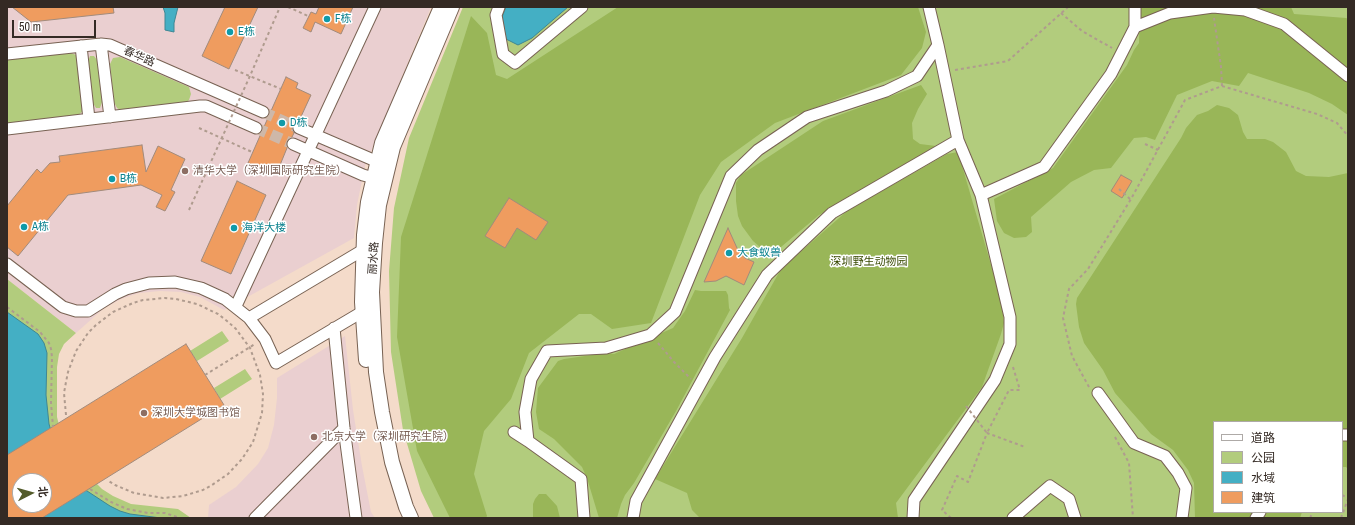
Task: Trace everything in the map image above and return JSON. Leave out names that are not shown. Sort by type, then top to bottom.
[{"type":"main road","name":"丽水路","points":[[411,518],[406,507],[392,462],[382,412],[375,358],[372,292],[379,206],[380,176],[378,162],[382,143],[441,7]]},
{"type":"main road","name":"丽水路","points":[[401,518],[384,463],[373,412],[368,378],[362,312],[363,250],[368,202],[393,147],[452,7]]},
{"type":"street","points":[[236,306],[375,7]]},
{"type":"street","points":[[499,7],[496,15],[503,54],[515,63],[582,7]]},
{"type":"street","points":[[913,518],[914,500],[996,380],[1010,344],[1010,317],[981,195],[958,140],[929,7]]},
{"type":"street","points":[[981,195],[1044,167],[1111,74],[1135,27],[1135,7]]},
{"type":"street","points":[[1135,27],[1170,13],[1213,7],[1245,10],[1284,24],[1348,76]]},
{"type":"street","points":[[101,44],[110,117]]},
{"type":"street","name":"春华路","points":[[7,54],[101,44],[116,46],[263,112]]},
{"type":"street","points":[[528,441],[525,412],[531,380],[547,351],[606,348],[650,335],[675,312],[732,176],[758,150],[807,117],[886,91],[917,76],[938,45]]},
{"type":"street","points":[[81,46],[89,119]]},
{"type":"street","points":[[206,106],[213,90]]},
{"type":"street","points":[[7,129],[192,106],[206,106],[256,128]]},
{"type":"street","points":[[299,128],[378,162]]},
{"type":"street","points":[[633,518],[636,501],[714,357],[767,275],[832,213],[958,140]]},
{"type":"street","points":[[293,144],[363,175],[380,176]]},
{"type":"street","points":[[249,318],[363,250]]},
{"type":"street","points":[[7,264],[63,307],[76,312],[88,311],[115,294],[126,289],[149,283],[175,282],[202,288],[225,298],[249,318],[265,339],[276,363],[362,312]]},
{"type":"street","points":[[334,328],[344,428],[356,518]]},
{"type":"street","points":[[1094,391],[1134,443],[1165,456],[1178,473],[1186,488],[1182,518]]},
{"type":"street","points":[[255,518],[344,428]]},
{"type":"street","points":[[514,432],[582,479],[584,518]]},
{"type":"street","points":[[1013,518],[1050,486],[1069,499],[1074,518]]},
{"type":"path","points":[[189,210],[280,7]]},
{"type":"path","points":[[288,7],[308,16]]},
{"type":"path","points":[[943,72],[1008,61],[1068,7]]},
{"type":"path","points":[[1213,7],[1222,86]]},
{"type":"path","points":[[1061,13],[1082,31],[1121,53]]},
{"type":"path","points":[[235,70],[280,89]]},
{"type":"path","points":[[1094,391],[1072,356],[1063,318],[1069,289],[1088,269],[1131,199],[1185,100],[1222,86],[1317,114],[1336,123],[1348,136]]},
{"type":"path","points":[[199,128],[252,152]]},
{"type":"path","points":[[1145,144],[1158,150]]},
{"type":"path","points":[[1119,189],[1131,199]]},
{"type":"path","points":[[66,415],[64,393],[71,361],[81,342],[92,329],[104,318],[122,307],[154,298],[176,298],[197,304],[208,308],[227,321],[236,329],[250,348],[258,365],[262,384],[262,413],[253,442],[235,467],[220,480],[203,490],[174,497],[154,497],[134,493],[107,480]]},
{"type":"path","points":[[7,307],[40,332],[49,343],[51,349],[51,403],[53,427]]},
{"type":"path","points":[[650,335],[674,362],[699,386]]},
{"type":"path","points":[[205,375],[250,348]]},
{"type":"path","points":[[951,518],[942,510],[957,476],[968,482],[986,433],[1009,390],[1020,390],[1013,367],[1002,364]]},
{"type":"path","points":[[966,406],[986,433],[1025,447]]},
{"type":"path","points":[[1115,437],[1129,463],[1133,518]]},
{"type":"path","points":[[90,489],[111,502],[127,509],[148,513],[165,513],[180,518]]},
{"type":"path","points":[[1343,513],[1348,499]]},
{"type":"shaded area","name":"清华大学（深圳国际研究生院）","points":[[7,7],[431,7],[365,166],[357,205],[354,238],[224,310],[200,297],[181,292],[160,291],[139,293],[121,299],[103,309],[76,333],[7,279]]},
{"type":"shaded area","name":"北京大学（深圳研究生院）","points":[[345,336],[353,410],[362,466],[371,512],[375,518],[208,518],[209,505],[236,487],[258,464],[268,448],[274,425],[277,398],[277,378]]},
{"type":"green space","name":"深圳野生动物园","points":[[463,7],[1348,7],[1348,518],[434,518],[421,491],[403,430],[391,352],[389,271],[394,208],[409,138]]},
{"type":"green space","points":[[618,7],[918,7],[926,32],[922,48],[901,75],[775,123],[721,162],[700,195],[651,323],[612,329],[591,314],[579,314],[529,353],[511,399],[484,431],[474,474],[487,516],[486,518],[450,518],[417,451],[397,337],[401,237],[471,16],[487,33],[496,75],[507,79]]},
{"type":"green space","points":[[1140,7],[1291,7],[1294,14],[1348,19],[1348,115],[1332,104],[1309,93],[1248,73],[1239,86],[1212,81],[1177,95],[1155,140],[1146,137],[1134,138],[1111,168],[1094,170],[1071,182],[1031,217],[1032,232],[1026,237],[1014,238],[1004,233],[997,221],[994,199],[1053,168],[1127,65],[1139,43]]},
{"type":"green space","points":[[69,52],[76,55],[79,62],[83,105],[82,112],[77,116],[7,124],[7,60]]},
{"type":"green space","points":[[90,56],[94,56],[97,60],[102,102],[100,108],[96,108],[93,103],[88,62]]},
{"type":"green space","points":[[120,57],[189,87],[191,94],[189,100],[186,103],[122,111],[117,108],[114,102],[110,64],[113,58]]},
{"type":"green space","points":[[921,85],[927,94],[912,123],[913,139],[920,144],[936,146],[819,215],[775,252],[760,247],[753,241],[742,226],[738,216],[736,183],[741,175],[823,121]]},
{"type":"green space","points":[[1217,105],[1229,108],[1238,115],[1243,132],[1247,139],[1265,139],[1273,142],[1286,152],[1296,171],[1306,176],[1329,177],[1348,173],[1348,469],[1343,467],[1343,421],[1213,421],[1213,513],[1302,513],[1300,518],[1195,518],[1194,483],[1188,470],[1173,450],[1151,434],[1115,393],[1103,370],[1084,343],[1079,327],[1076,304],[1077,298],[1186,128],[1197,115],[1208,111]]},
{"type":"green space","points":[[958,152],[996,282],[1002,306],[1004,323],[982,387],[896,503],[898,518],[699,517],[692,510],[687,493],[655,479],[742,338],[781,269],[847,211],[947,154]]},
{"type":"green space","points":[[7,279],[76,333],[64,344],[59,354],[57,367],[57,417],[62,437],[83,470],[102,489],[131,504],[178,509],[191,518],[7,518]]},
{"type":"green space","points":[[695,290],[726,291],[730,310],[676,411],[634,483],[625,495],[617,518],[599,518],[587,478],[582,467],[554,439],[539,429],[536,412],[538,388],[558,361],[606,353],[614,354],[673,328],[685,311]]},
{"type":"green space","points":[[222,331],[229,341],[197,361],[190,351]]},
{"type":"green space","points":[[245,369],[252,379],[220,399],[214,388]]},
{"type":"green space","points":[[539,494],[546,494],[557,506],[560,518],[533,518],[533,504]]},
{"type":"water","points":[[163,7],[178,7],[174,23],[174,32],[165,30],[165,13]]},
{"type":"water","points":[[506,7],[568,7],[532,38],[518,45],[506,39],[502,17]]},
{"type":"water","points":[[7,312],[38,334],[44,343],[47,353],[46,395],[49,424],[55,445],[84,489],[120,511],[130,514],[161,518],[20,518],[17,513],[52,513],[52,473],[12,473],[12,505],[7,497]]},
{"type":"building","points":[[12,7],[113,7],[114,13],[31,22]]},
{"type":"building","name":"E栋","points":[[225,7],[258,7],[229,69],[202,56]]},
{"type":"building","name":"F栋","points":[[319,7],[353,7],[341,34],[315,22],[311,32],[303,28],[311,12],[316,14]]},
{"type":"building","name":"D栋","points":[[286,77],[298,83],[296,88],[311,95],[299,121],[295,122],[293,125],[292,129],[294,133],[287,141],[287,148],[278,170],[264,164],[261,169],[248,163]]},
{"type":"building","name":"B栋","points":[[142,145],[146,172],[158,146],[185,159],[171,190],[175,192],[165,211],[156,207],[162,195],[141,185],[68,195],[18,256],[7,247],[7,206],[37,169],[41,173],[50,163],[60,162],[59,156]]},
{"type":"building","points":[[1121,175],[1132,181],[1122,198],[1111,191]]},
{"type":"building","name":"海洋大楼","points":[[237,181],[266,195],[231,274],[201,261]]},
{"type":"building","points":[[509,198],[548,222],[536,240],[517,228],[505,248],[485,236]]},
{"type":"building","name":"大食蚁兽","points":[[728,228],[737,248],[745,258],[754,262],[744,285],[726,276],[716,281],[704,282]]},
{"type":"building","name":"深圳大学城图书馆","points":[[186,344],[224,405],[52,512],[52,473],[12,473],[12,513],[50,513],[42,518],[7,518],[7,455]]},
{"type":"tunnel","points":[[263,112],[299,128]]},
{"type":"tunnel","points":[[256,128],[293,144]]},
{"type":"place","name":"F栋","points":[[327,19]]},
{"type":"place","name":"E栋","points":[[230,32]]},
{"type":"place","name":"D栋","points":[[282,123]]},
{"type":"place","name":"清华大学（深圳国际研究生院）","points":[[185,171]]},
{"type":"place","name":"B栋","points":[[112,179]]},
{"type":"place","name":"A栋","points":[[24,227]]},
{"type":"place","name":"海洋大楼","points":[[234,228]]},
{"type":"place","name":"大食蚁兽","points":[[729,253]]},
{"type":"place","name":"深圳大学城图书馆","points":[[144,413]]},
{"type":"place","name":"北京大学（深圳研究生院）","points":[[314,437]]}]
